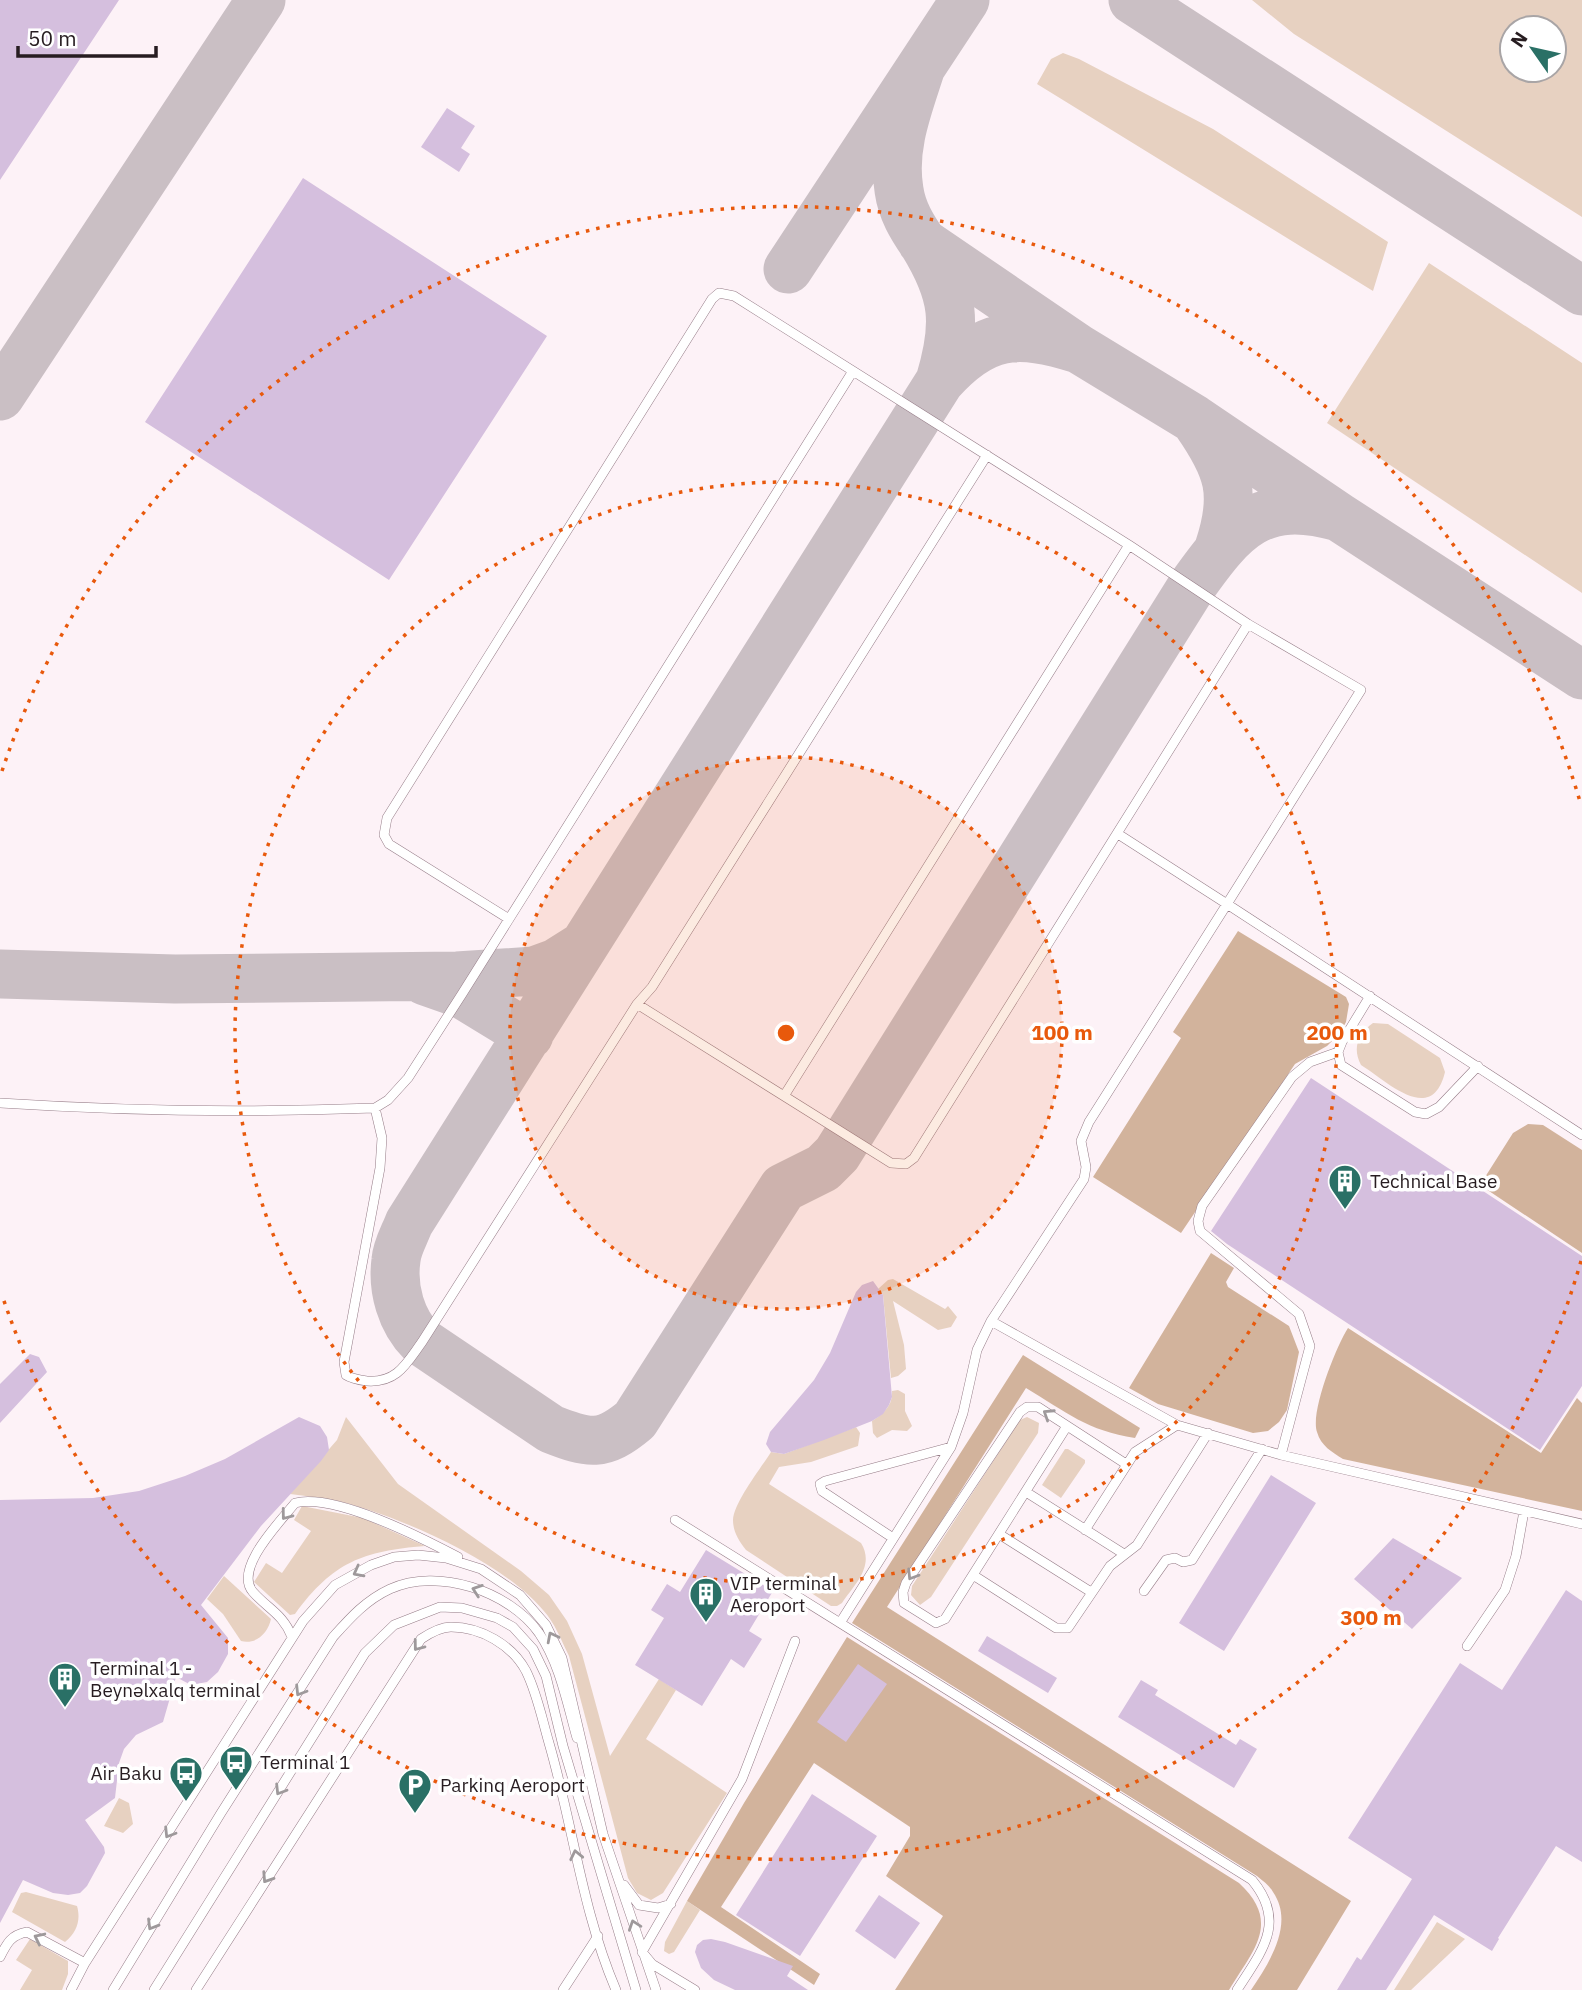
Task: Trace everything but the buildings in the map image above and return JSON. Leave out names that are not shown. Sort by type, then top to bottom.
[{"type":"lane","points":[[509,919],[389,844],[383,828],[394,806],[712,299],[719,293],[734,296],[1129,545],[1248,624],[1361,690],[1089,1122],[1081,1141],[1086,1167],[1084,1179],[991,1321],[977,1350],[963,1413],[951,1447],[840,1623]]},
{"type":"lane","points":[[0,1103],[157,1111],[264,1112],[374,1108],[388,1100],[408,1078],[853,371]]},
{"type":"lane","points":[[374,1108],[382,1138],[380,1168],[344,1362],[345,1375],[352,1379],[382,1381],[394,1376],[422,1342],[637,1004],[652,987],[987,455]]},
{"type":"lane","points":[[784,1096],[1129,545]]},
{"type":"lane","points":[[637,1004],[891,1163],[906,1164],[914,1158],[1248,624]]},
{"type":"lane","points":[[1118,834],[1582,1135]]},
{"type":"lane","points":[[1281,1455],[1310,1346],[1299,1314],[1200,1231],[1198,1221],[1202,1206],[1292,1077],[1310,1062],[1338,1052],[1370,996]]},
{"type":"lane","points":[[1338,1052],[1341,1065],[1415,1112],[1426,1114],[1439,1107],[1478,1066]]},
{"type":"lane","points":[[991,1321],[1177,1424],[1281,1455],[1582,1524]]},
{"type":"lane","points":[[1067,1426],[945,1619],[940,1623],[932,1621],[904,1604],[902,1592],[906,1583],[1020,1412],[1027,1407],[1038,1407],[1126,1464]]},
{"type":"lane","points":[[1085,1530],[1135,1452],[1177,1424]]},
{"type":"lane","points":[[973,1575],[1056,1628],[1062,1630],[1073,1624],[1110,1566],[1137,1545],[1208,1433]]},
{"type":"lane","points":[[893,1538],[822,1491],[820,1484],[951,1447]]},
{"type":"lane","points":[[1144,1591],[1166,1560],[1192,1560],[1262,1449]]},
{"type":"lane","points":[[1026,1492],[1124,1554]]},
{"type":"lane","points":[[292,1637],[283,1619],[251,1591],[247,1573],[255,1555],[295,1503],[304,1501],[355,1511],[410,1531],[481,1569],[520,1595],[546,1625],[562,1658],[603,1835]]},
{"type":"lane","points":[[1467,1646],[1505,1590],[1516,1556],[1524,1511]]},
{"type":"lane","points":[[675,1520],[1252,1880],[1269,1906],[1271,1924],[1263,1948],[1237,1990]]},
{"type":"lane","points":[[999,1534],[1091,1592]]},
{"type":"lane","points":[[71,1990],[292,1637],[335,1585],[372,1564],[418,1555],[446,1558],[481,1569]]},
{"type":"lane","points":[[113,1990],[221,1812],[333,1637],[354,1613],[372,1599],[391,1588],[427,1582],[447,1582],[477,1589],[521,1615],[538,1633],[557,1669],[603,1835],[656,1990]]},
{"type":"lane","points":[[154,1990],[365,1653],[394,1625],[440,1607],[462,1608],[497,1618],[513,1627],[533,1649],[546,1676],[563,1746],[636,1990]]},
{"type":"lane","points":[[197,1990],[421,1639],[435,1631],[451,1627],[478,1632],[506,1645],[526,1671],[557,1772],[581,1881],[603,1959],[616,1990]]},
{"type":"lane","points":[[642,1952],[742,1779],[795,1641]]},
{"type":"lane","points":[[618,1875],[639,1905],[658,1908],[671,1904]]},
{"type":"lane","points":[[0,1956],[7,1942],[16,1934],[27,1932],[85,1964]]},
{"type":"lane","points":[[564,1990],[598,1936]]},
{"type":"lane","points":[[642,1952],[652,1964],[695,1990]]},
{"type":"shaded area","points":[[1252,0],[1582,0],[1582,217],[1294,34]]},
{"type":"shaded area","points":[[1063,53],[1213,129],[1388,242],[1373,291],[1037,84],[1051,59]]},
{"type":"shaded area","points":[[1429,263],[1582,363],[1582,593],[1327,423]]},
{"type":"shaded area","points":[[1238,931],[1346,997],[1349,1004],[1346,1022],[1340,1033],[1327,1046],[1295,1064],[1181,1233],[1093,1177],[1181,1038],[1173,1032]]},
{"type":"shaded area","points":[[1373,1023],[1388,1024],[1440,1058],[1445,1072],[1439,1088],[1430,1096],[1420,1098],[1408,1095],[1361,1065],[1357,1053],[1358,1042]]},
{"type":"shaded area","points":[[1528,1124],[1543,1125],[1582,1150],[1582,1253],[1480,1185],[1513,1133]]},
{"type":"shaded area","points":[[1211,1253],[1234,1268],[1226,1282],[1228,1287],[1289,1326],[1299,1352],[1287,1410],[1279,1422],[1268,1431],[1253,1433],[1158,1404],[1129,1388]]},
{"type":"shaded area","points":[[893,1279],[945,1309],[948,1306],[957,1317],[951,1327],[938,1330],[893,1301],[904,1345],[906,1369],[891,1378],[883,1295],[878,1289]]},
{"type":"shaded area","points":[[1348,1328],[1541,1453],[1577,1398],[1582,1403],[1582,1511],[1343,1459],[1331,1451],[1321,1441],[1317,1432],[1317,1410],[1331,1364]]},
{"type":"shaded area","points":[[1023,1355],[1140,1428],[1135,1438],[1090,1425],[1026,1388],[887,1607],[1351,1901],[1297,1990],[1251,1990],[1272,1956],[1280,1930],[1279,1904],[1272,1890],[1262,1880],[852,1623]]},
{"type":"shaded area","points":[[898,1390],[905,1394],[905,1411],[912,1426],[907,1431],[892,1430],[877,1438],[873,1433],[872,1421],[889,1405],[892,1391]]},
{"type":"shaded area","points":[[346,1417],[398,1484],[521,1571],[549,1595],[567,1621],[582,1654],[610,1756],[659,1679],[676,1690],[646,1739],[727,1793],[663,1893],[651,1900],[637,1893],[628,1878],[569,1656],[543,1610],[502,1574],[419,1529],[338,1501],[290,1494],[337,1440]]},
{"type":"shaded area","points":[[1027,1417],[1039,1423],[1038,1433],[931,1597],[920,1605],[911,1595],[912,1586],[1020,1420]]},
{"type":"shaded area","points":[[856,1427],[860,1433],[858,1446],[811,1462],[779,1467],[769,1484],[861,1543],[866,1559],[862,1574],[842,1603],[831,1606],[746,1550],[737,1536],[733,1520],[743,1495],[771,1452],[784,1454]]},
{"type":"shaded area","points":[[1065,1449],[1085,1460],[1085,1463],[1061,1498],[1042,1485]]},
{"type":"shaded area","points":[[302,1506],[363,1518],[425,1546],[384,1551],[351,1562],[323,1582],[295,1614],[290,1615],[254,1582],[266,1563],[282,1573],[311,1531],[294,1520]]},
{"type":"shaded area","points":[[224,1576],[271,1619],[264,1633],[252,1641],[241,1641],[223,1614],[207,1599]]},
{"type":"shaded area","points":[[847,1637],[1239,1883],[1252,1897],[1259,1911],[1261,1924],[1254,1949],[1229,1990],[895,1990],[943,1916],[886,1876],[910,1836],[910,1827],[814,1763],[721,1907],[820,1974],[814,1985],[687,1901]]},
{"type":"shaded area","points":[[119,1798],[129,1803],[133,1824],[123,1833],[104,1826]]},
{"type":"shaded area","points":[[26,1892],[77,1906],[77,1926],[65,1942],[12,1912],[21,1893]]},
{"type":"shaded area","points":[[687,1901],[700,1910],[674,1952],[669,1954],[664,1951],[665,1942]]},
{"type":"shaded area","points":[[1437,1922],[1465,1939],[1411,1990],[1394,1990]]},
{"type":"shaded area","points":[[30,1939],[68,1961],[68,1974],[62,1990],[20,1990],[32,1970],[16,1960]]},
{"type":"taxiway","points":[[0,396],[261,0]]},
{"type":"taxiway","points":[[788,269],[965,0]]},
{"type":"taxiway","points":[[1133,0],[1582,291]]},
{"type":"taxiway","points":[[920,70],[902,129],[897,174],[905,212],[934,262],[947,294],[951,326],[940,381]]},
{"type":"taxiway","points":[[922,242],[1079,349],[1194,419],[1582,675]]},
{"type":"taxiway","points":[[1079,349],[1037,339],[1003,339],[972,352],[940,381],[409,1223],[399,1245],[395,1282],[403,1314],[415,1334],[422,1342],[551,1429],[576,1438],[595,1440],[614,1435],[635,1420],[783,1188],[823,1168],[837,1154],[1192,586],[1222,547],[1236,532],[1269,514],[1289,510],[1312,511],[1339,517]]},
{"type":"taxiway","points":[[1197,423],[1216,454],[1227,482],[1228,512],[1219,548]]},
{"type":"taxiway","points":[[0,974],[175,979],[457,976],[534,971],[556,963],[583,946]]},
{"type":"taxiway","points":[[425,981],[462,994],[529,1035]]},
{"type":"place","name":"Technical Base","points":[[1345,1211]]},
{"type":"place","name":"VIP terminal Aeroport","points":[[706,1624]]},
{"type":"place","name":"Terminal 1 - Beynəlxalq terminal","points":[[65,1709]]},
{"type":"place","name":"Terminal 1","points":[[236,1792]]},
{"type":"place","name":"Air Baku","points":[[186,1803]]},
{"type":"place","name":"Parkinq Aeroport","points":[[415,1815]]}]
